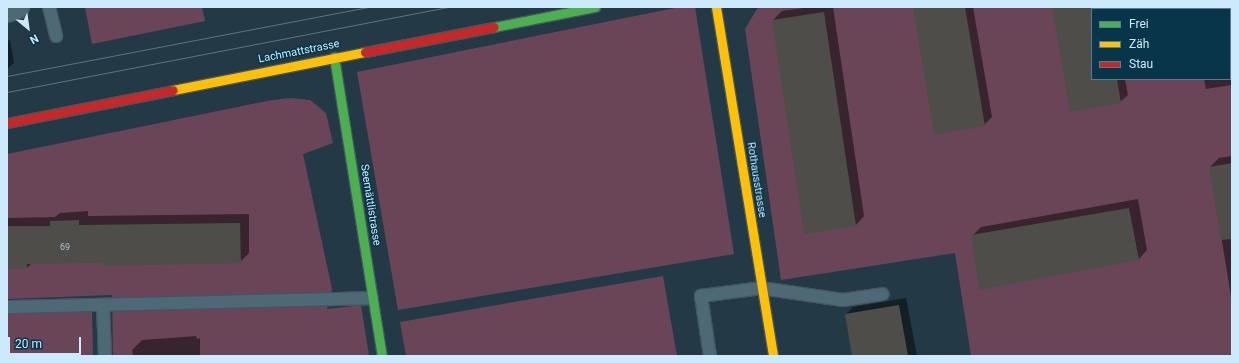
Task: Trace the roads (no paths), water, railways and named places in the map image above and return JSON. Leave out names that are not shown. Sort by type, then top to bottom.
[{"type":"street","points":[[7,11],[18,7]]},
{"type":"street","name":"Lachmattstrasse","points":[[7,122],[595,7]]},
{"type":"street","name":"Rothausstrasse","points":[[716,7],[773,356]]},
{"type":"street","name":"Seemättlistrasse","points":[[334,57],[382,356]]},
{"type":"lane","points":[[49,7],[56,36]]},
{"type":"lane","points":[[710,356],[701,296],[761,288],[843,300],[883,294]]},
{"type":"lane","points":[[7,307],[372,298]]},
{"type":"lane","points":[[103,305],[105,356]]},
{"type":"tram line","points":[[7,76],[369,7]]},
{"type":"tram line","points":[[7,92],[448,7]]}]
